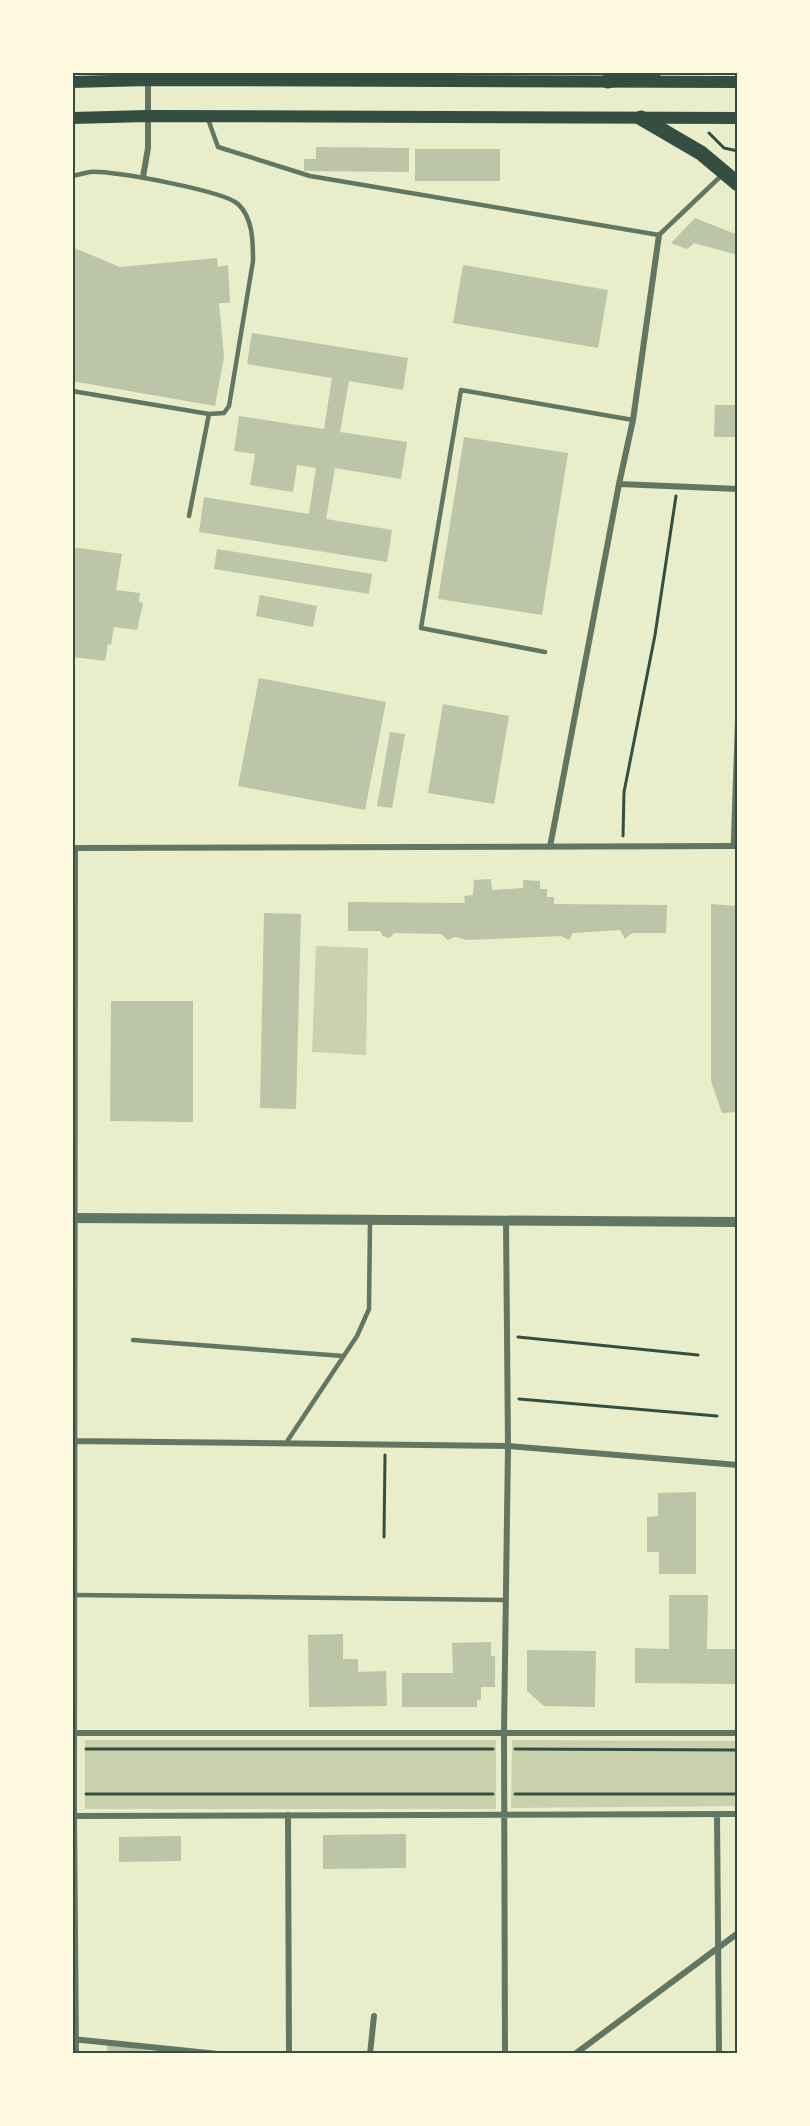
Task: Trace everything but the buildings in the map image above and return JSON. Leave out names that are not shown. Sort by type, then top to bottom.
[{"type":"main road","points":[[608,81],[654,72]]},
{"type":"main road","points":[[72,82],[222,76],[513,77],[608,81],[738,82]]},
{"type":"main road","points":[[72,118],[147,116],[738,118]]},
{"type":"main road","points":[[641,118],[701,153],[738,184]]},
{"type":"street","points":[[143,177],[148,148],[148,80]]},
{"type":"street","points":[[550,847],[633,420],[659,235]]},
{"type":"street","points":[[619,484],[738,489]]},
{"type":"street","points":[[76,2054],[74,2039],[73,1815],[73,848],[736,846]]},
{"type":"street","points":[[73,1218],[506,1222],[738,1221]]},
{"type":"street","points":[[504,2054],[504,1733],[508,1446],[506,1222]]},
{"type":"street","points":[[73,1441],[508,1446],[738,1465]]},
{"type":"street","points":[[73,1733],[738,1733]]},
{"type":"street","points":[[717,1814],[719,2054]]},
{"type":"street","points":[[73,1815],[738,1814]]},
{"type":"street","points":[[288,1815],[289,2054]]},
{"type":"street","points":[[575,2054],[738,1933]]},
{"type":"street","points":[[370,2054],[374,2016]]},
{"type":"street","points":[[74,2039],[218,2054]]},
{"type":"lane","points":[[207,116],[218,147],[310,176],[659,235],[724,172]]},
{"type":"lane","points":[[72,176],[92,172],[143,177],[220,196],[238,204],[248,219],[253,237],[253,261],[229,406],[224,413],[209,414],[72,391]]},
{"type":"lane","points":[[545,652],[421,628],[461,390],[633,420]]},
{"type":"lane","points":[[189,516],[209,414]]},
{"type":"lane","points":[[736,846],[738,697]]},
{"type":"lane","points":[[286,1443],[357,1336],[369,1309],[369,1221]]},
{"type":"lane","points":[[133,1340],[344,1356]]},
{"type":"lane","points":[[74,1595],[506,1600]]},
{"type":"path","points":[[707,132],[724,148],[738,152]]},
{"type":"path","points":[[623,847],[624,792],[654,635],[678,486]]},
{"type":"path","points":[[507,1336],[698,1355]]},
{"type":"path","points":[[507,1398],[717,1416]]},
{"type":"path","points":[[384,1537],[386,1444]]},
{"type":"path","points":[[74,1749],[738,1750]]},
{"type":"path","points":[[74,1794],[738,1794]]},
{"type":"green space","points":[[316,946],[368,948],[366,1055],[312,1052]]},
{"type":"green space","points":[[85,1740],[496,1740],[496,1809],[85,1809]]},
{"type":"green space","points":[[512,1740],[738,1741],[738,1806],[511,1808]]}]
